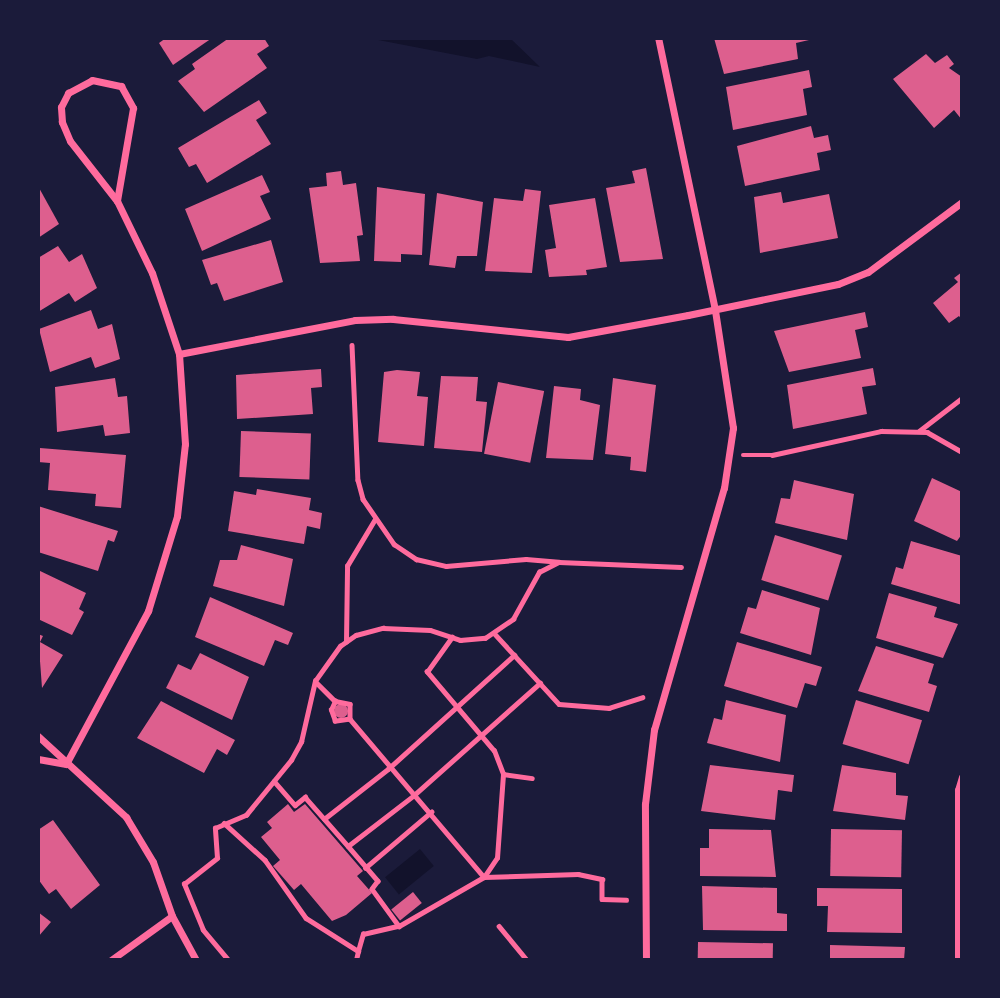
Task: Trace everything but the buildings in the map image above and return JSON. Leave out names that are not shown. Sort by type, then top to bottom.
[{"type":"street","points":[[646,960],[645,804],[652,741],[732,454],[733,428],[715,310],[658,38]]},
{"type":"street","points":[[66,764],[135,638],[169,550],[185,444],[179,354],[152,273],[117,201],[70,141],[62,122],[61,107],[68,93],[92,79],[121,86],[133,108],[117,201]]},
{"type":"street","points":[[179,354],[355,320],[393,319],[568,337],[715,310],[838,284],[868,272],[961,202]]},
{"type":"street","points":[[38,736],[126,817],[153,862],[172,916],[196,960]]},
{"type":"street","points":[[38,759],[66,764]]},
{"type":"street","points":[[958,960],[958,790],[961,777]]},
{"type":"street","points":[[111,960],[172,916]]},
{"type":"path","points":[[352,345],[358,480],[375,519],[400,549],[431,564],[559,562],[681,566]]},
{"type":"path","points":[[918,432],[961,398]]},
{"type":"path","points":[[732,454],[772,455],[881,431],[918,432],[961,452]]},
{"type":"path","points":[[346,642],[347,566],[375,519]]},
{"type":"path","points":[[228,960],[203,930],[184,884],[217,858],[212,836],[215,828],[246,816],[301,743],[315,681],[346,642],[368,631],[391,628],[430,630],[471,641],[494,633],[513,618],[539,572],[559,562]]},
{"type":"path","points":[[494,633],[559,704],[580,708],[609,708],[642,697]]},
{"type":"path","points":[[356,960],[363,934],[399,926],[484,877],[497,858],[503,774],[494,751],[427,672],[452,637]]},
{"type":"path","points":[[324,820],[388,769],[514,655]]},
{"type":"path","points":[[315,681],[335,701],[350,704],[350,719],[388,769],[431,811],[484,877]]},
{"type":"path","points":[[348,846],[413,796],[540,683]]},
{"type":"path","points":[[335,701],[331,710],[335,721],[350,719]]},
{"type":"path","points":[[503,774],[532,778]]},
{"type":"path","points":[[274,781],[295,805],[305,797],[348,846],[378,881],[372,889],[399,926]]},
{"type":"path","points":[[365,868],[431,811]]},
{"type":"path","points":[[224,823],[272,867],[306,918],[358,951]]},
{"type":"path","points":[[484,877],[578,874],[602,879],[602,899],[626,900]]},
{"type":"path","points":[[499,926],[527,960]]},
{"type":"shaded area","points":[[373,39],[511,39],[540,67],[489,56],[477,59]]},
{"type":"shaded area","points":[[420,849],[434,866],[399,894],[385,877]]}]
